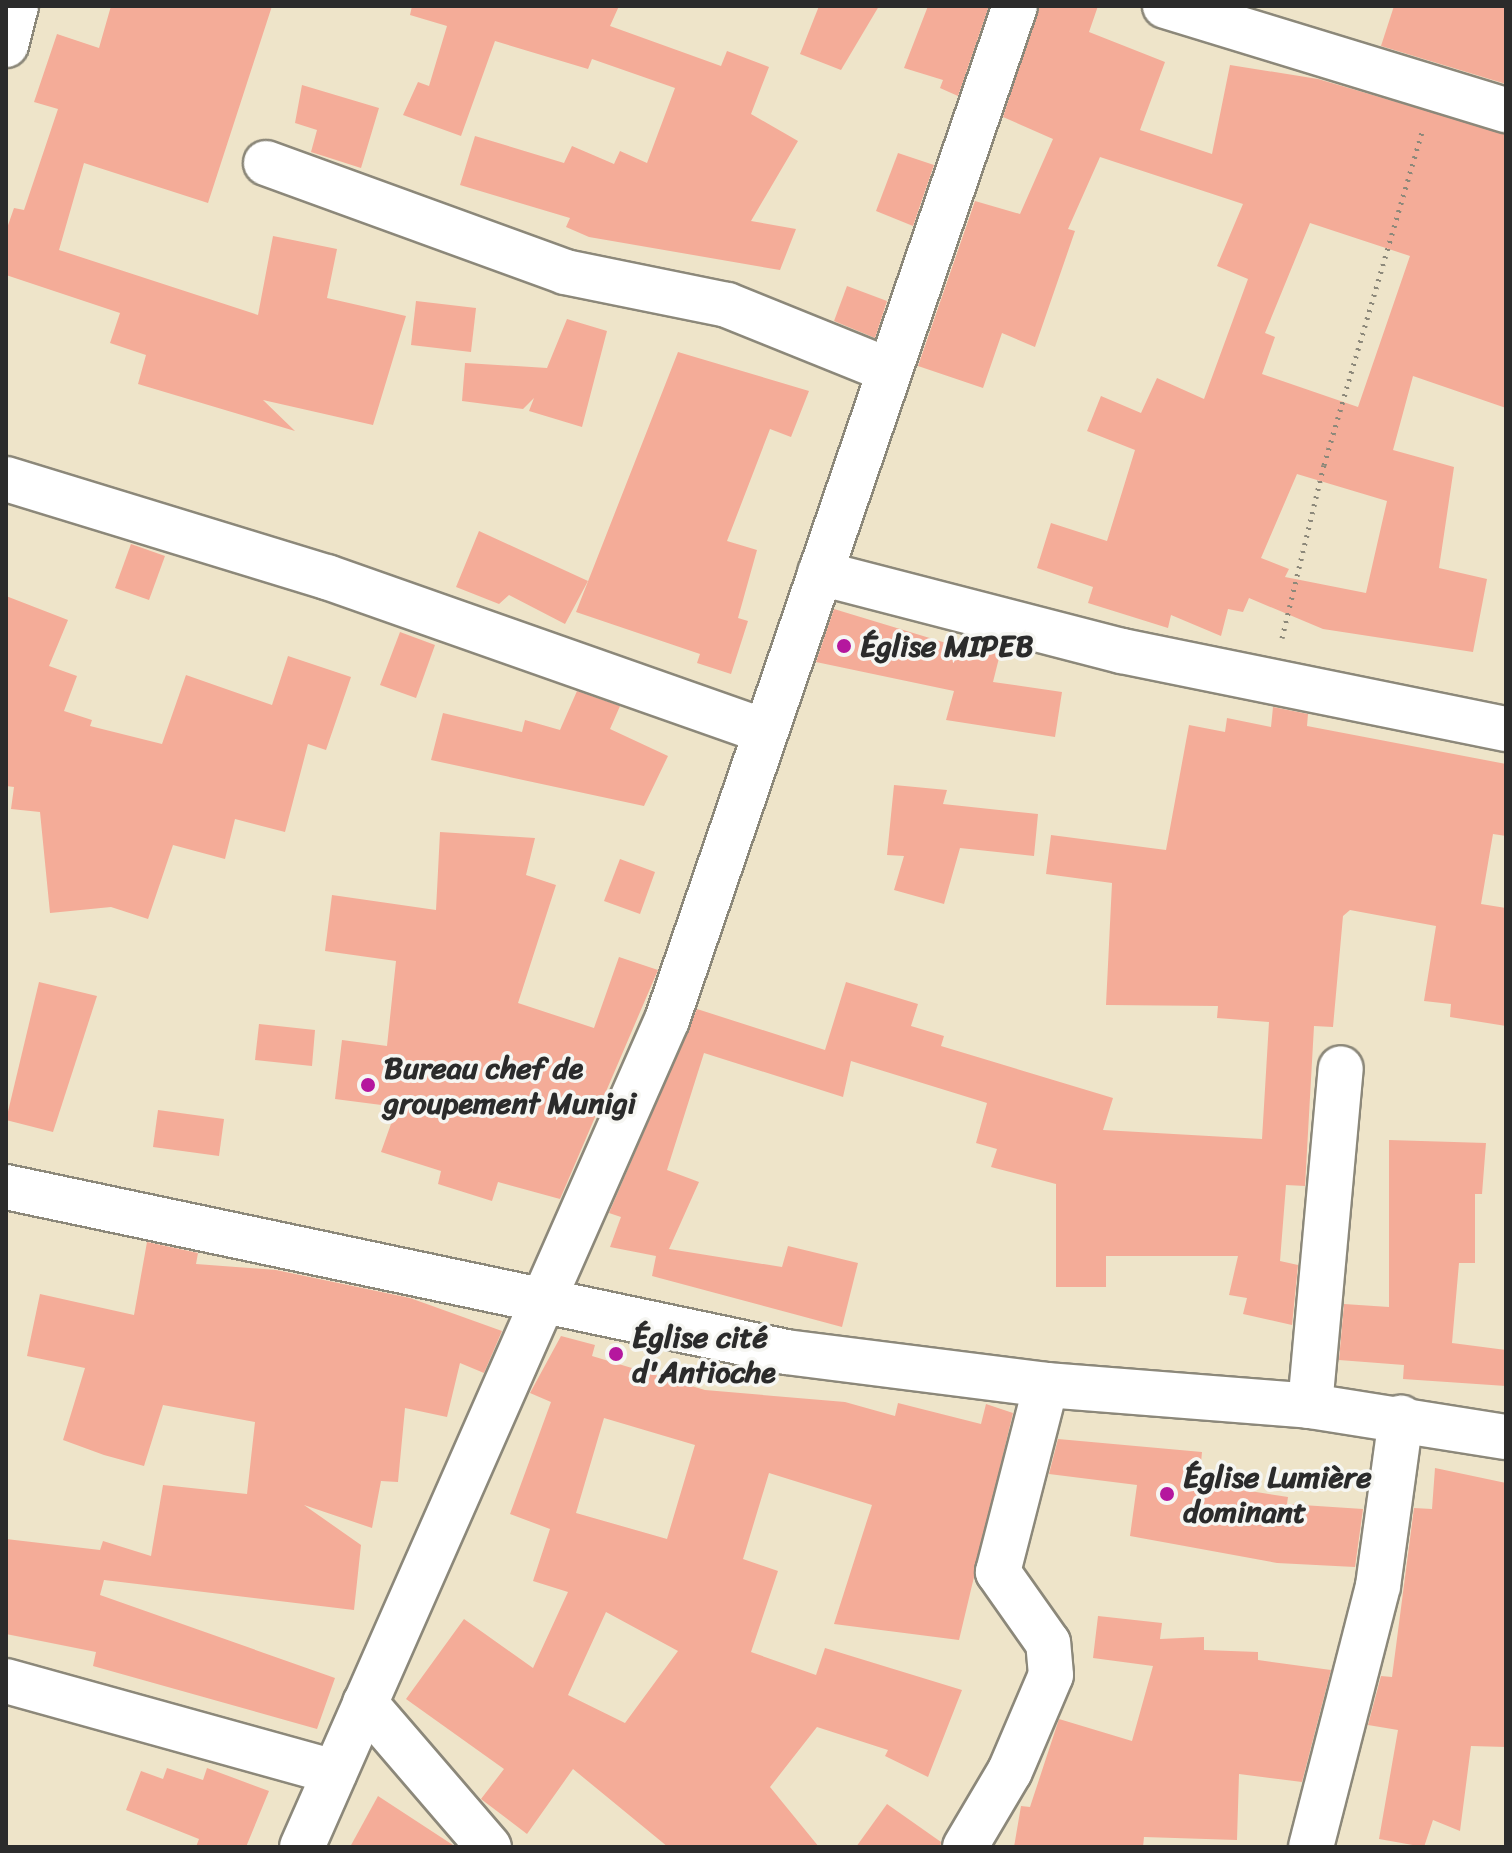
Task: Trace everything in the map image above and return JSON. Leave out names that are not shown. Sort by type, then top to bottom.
[{"type":"street","points":[[6,45],[16,6]]},
{"type":"street","points":[[302,1847],[546,1304],[667,1020],[762,730],[820,573],[1015,6]]},
{"type":"street","points":[[1165,6],[1506,110]]},
{"type":"street","points":[[266,163],[565,272],[727,305],[888,370]]},
{"type":"street","points":[[6,479],[327,577],[762,730]]},
{"type":"street","points":[[820,573],[1272,682],[1506,729]]},
{"type":"street","points":[[1310,1406],[1341,1068]]},
{"type":"street","points":[[6,1187],[546,1304],[786,1352],[1046,1385],[1310,1406],[1506,1437]]},
{"type":"street","points":[[965,1847],[1010,1771],[1051,1675],[1048,1643],[998,1572],[1046,1385]]},
{"type":"street","points":[[1311,1847],[1378,1586],[1401,1418]]},
{"type":"street","points":[[6,1681],[335,1772]]},
{"type":"street","points":[[365,1703],[489,1847]]},
{"type":"path","points":[[1272,682],[1324,465],[1433,88]]},
{"type":"building","points":[[111,6],[272,6],[208,203],[84,163],[59,250],[258,315],[273,236],[337,249],[327,298],[406,316],[373,425],[263,400],[295,431],[138,384],[146,355],[110,343],[120,313],[6,275],[6,231],[14,208],[24,210],[58,109],[34,102],[57,34],[99,48]]},
{"type":"building","points":[[412,6],[619,6],[610,26],[721,66],[727,51],[769,67],[751,114],[798,141],[751,221],[796,229],[780,270],[589,237],[566,227],[570,218],[460,185],[475,136],[564,163],[572,146],[614,164],[620,151],[647,163],[675,88],[592,59],[588,69],[495,41],[461,136],[403,115],[418,82],[429,86],[447,26],[410,15]]},
{"type":"building","points":[[819,6],[879,6],[841,70],[800,54]]},
{"type":"building","points":[[928,6],[989,6],[958,96],[940,88],[943,80],[904,68]]},
{"type":"building","points":[[1039,6],[1098,6],[1089,32],[1165,62],[1140,130],[1212,154],[1230,65],[1318,79],[1506,134],[1506,408],[1413,376],[1393,450],[1454,467],[1439,568],[1487,579],[1473,652],[1323,629],[1249,598],[1243,612],[1228,609],[1221,636],[1171,615],[1168,628],[1088,603],[1093,587],[1037,568],[1051,523],[1107,541],[1135,450],[1087,431],[1101,396],[1141,413],[1157,378],[1204,399],[1248,279],[1217,266],[1243,204],[1100,157],[1068,229],[1075,231],[1035,347],[1002,333],[983,388],[918,366],[975,201],[1020,214],[1053,139],[1003,117]],"holes":[[[1310,223],[1410,256],[1358,407],[1262,374],[1275,337],[1265,333]],[[1297,474],[1387,501],[1366,593],[1285,577],[1289,569],[1261,558]]]},
{"type":"building","points":[[1394,6],[1506,6],[1506,84],[1381,46]]},
{"type":"building","points":[[302,85],[379,108],[361,168],[311,152],[317,130],[295,123]]},
{"type":"building","points":[[898,153],[934,165],[913,226],[876,211]]},
{"type":"building","points":[[847,286],[887,301],[875,338],[834,321]]},
{"type":"building","points":[[416,301],[476,308],[471,352],[411,345]]},
{"type":"building","points":[[567,319],[607,331],[582,427],[529,411],[534,398],[523,409],[462,401],[465,363],[547,368]]},
{"type":"building","points":[[678,352],[809,391],[791,437],[770,429],[727,541],[757,550],[738,618],[748,621],[731,674],[697,663],[700,654],[576,612]]},
{"type":"building","points":[[479,531],[588,581],[565,624],[509,595],[499,604],[456,587]]},
{"type":"building","points":[[131,544],[165,556],[149,600],[115,588]]},
{"type":"building","points":[[6,596],[68,620],[49,666],[77,676],[64,711],[92,720],[90,726],[162,744],[186,675],[272,705],[288,656],[351,677],[326,750],[308,744],[285,832],[235,819],[225,859],[173,845],[148,919],[111,907],[50,913],[40,812],[11,809],[14,787],[6,786]]},
{"type":"building","points":[[834,609],[966,649],[969,637],[1002,646],[993,682],[1062,692],[1055,737],[946,720],[954,691],[816,662]]},
{"type":"building","points":[[400,632],[435,645],[416,698],[380,685]]},
{"type":"building","points":[[577,691],[620,706],[610,729],[668,756],[644,806],[431,760],[443,713],[522,732],[525,720],[560,730]]},
{"type":"building","points":[[1273,707],[1308,714],[1307,726],[1506,764],[1506,836],[1493,834],[1481,904],[1506,908],[1506,1026],[1450,1017],[1451,1004],[1424,1001],[1436,926],[1350,910],[1343,916],[1333,1027],[1314,1026],[1305,1186],[1286,1185],[1280,1261],[1298,1265],[1292,1325],[1243,1314],[1247,1298],[1229,1295],[1238,1256],[1106,1256],[1106,1287],[1056,1287],[1056,1184],[991,1167],[997,1149],[976,1143],[987,1103],[851,1061],[843,1097],[704,1053],[667,1170],[699,1182],[669,1249],[782,1267],[788,1246],[858,1263],[842,1327],[652,1276],[656,1256],[610,1247],[621,1217],[609,1213],[697,1009],[825,1050],[846,982],[918,1004],[911,1026],[944,1036],[941,1046],[1113,1098],[1103,1130],[1262,1139],[1269,1022],[1217,1018],[1218,1006],[1106,1005],[1112,883],[1046,874],[1051,835],[1166,850],[1189,725],[1225,732],[1227,718],[1271,727]]},
{"type":"building","points":[[894,785],[947,790],[943,804],[1038,814],[1034,856],[960,848],[944,904],[894,890],[904,856],[887,855]]},
{"type":"building","points":[[440,832],[535,838],[526,875],[556,885],[518,1003],[594,1028],[619,957],[658,970],[560,1199],[498,1182],[492,1201],[438,1184],[441,1171],[381,1152],[397,1107],[335,1099],[342,1040],[387,1046],[396,961],[325,951],[332,895],[436,910]]},
{"type":"building","points":[[620,859],[655,872],[640,914],[604,901]]},
{"type":"building","points":[[39,982],[97,996],[53,1132],[6,1120]]},
{"type":"building","points":[[259,1024],[315,1030],[312,1066],[255,1060]]},
{"type":"building","points":[[158,1110],[224,1119],[219,1156],[153,1147]]},
{"type":"building","points":[[1389,1140],[1486,1143],[1482,1194],[1475,1194],[1475,1263],[1459,1263],[1452,1343],[1506,1350],[1506,1386],[1403,1379],[1404,1365],[1339,1360],[1344,1304],[1389,1307]]},
{"type":"building","points":[[147,1242],[198,1253],[196,1264],[276,1270],[410,1298],[502,1331],[484,1373],[460,1363],[447,1417],[405,1408],[398,1482],[381,1481],[372,1528],[304,1505],[361,1545],[354,1610],[104,1580],[100,1595],[335,1678],[317,1729],[93,1666],[96,1652],[6,1634],[6,1539],[100,1550],[103,1541],[151,1556],[163,1485],[247,1494],[255,1422],[163,1405],[144,1466],[104,1455],[63,1440],[85,1368],[27,1356],[40,1294],[134,1315]]},
{"type":"building","points":[[561,1336],[595,1345],[592,1356],[705,1390],[845,1402],[895,1416],[898,1403],[981,1424],[986,1404],[1013,1413],[959,1640],[834,1624],[872,1505],[769,1473],[743,1559],[778,1571],[751,1652],[816,1675],[825,1648],[962,1690],[928,1777],[885,1756],[888,1750],[817,1727],[770,1787],[819,1847],[668,1847],[573,1769],[527,1834],[481,1799],[504,1769],[406,1699],[464,1619],[533,1668],[568,1592],[533,1581],[550,1529],[510,1514],[551,1402],[530,1393]],"holes":[[[604,1418],[695,1445],[667,1539],[576,1513]],[[606,1612],[678,1651],[625,1723],[568,1695]]]},
{"type":"building","points":[[1058,1439],[1202,1452],[1199,1483],[1288,1497],[1287,1504],[1363,1509],[1355,1567],[1277,1563],[1130,1536],[1137,1485],[1049,1474]]},
{"type":"building","points":[[1435,1468],[1506,1483],[1506,1747],[1471,1746],[1460,1831],[1433,1820],[1424,1847],[1379,1839],[1398,1730],[1368,1725],[1381,1676],[1392,1677],[1414,1508],[1432,1509]]},
{"type":"building","points":[[1098,1616],[1162,1623],[1160,1639],[1204,1637],[1204,1650],[1258,1652],[1258,1660],[1331,1670],[1302,1782],[1239,1774],[1237,1840],[1144,1837],[1143,1847],[1014,1847],[1021,1806],[1030,1807],[1059,1719],[1132,1741],[1153,1666],[1093,1658]]},
{"type":"building","points":[[167,1768],[203,1780],[207,1768],[269,1791],[246,1847],[196,1847],[199,1839],[126,1810],[141,1771],[163,1779]]},
{"type":"building","points":[[378,1796],[456,1847],[350,1847]]},
{"type":"building","points":[[887,1804],[941,1842],[940,1847],[856,1847]]},
{"type":"place","name":"Église MIPEB","points":[[844,646]]},
{"type":"place","name":"Bureau chef de groupement Munigi","points":[[368,1085]]},
{"type":"place","name":"Église cité d'Antioche","points":[[616,1354]]},
{"type":"place","name":"Église Lumière dominant","points":[[1167,1494]]}]
